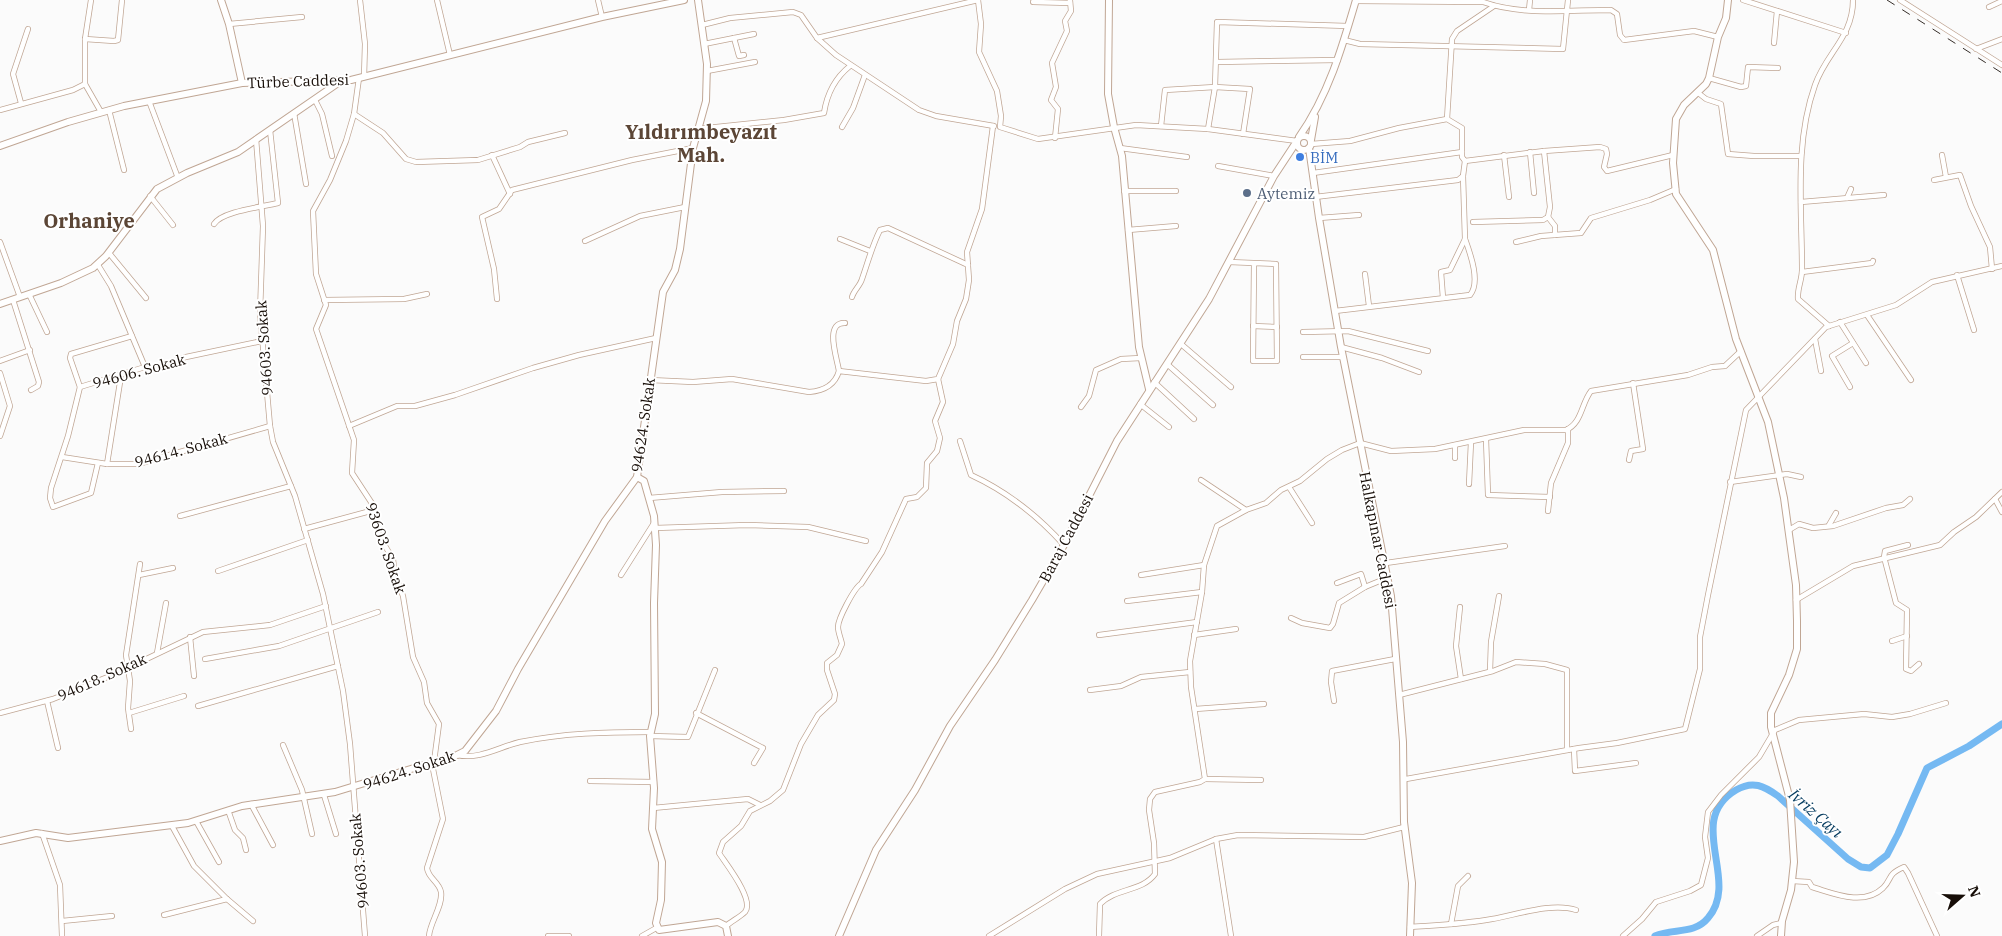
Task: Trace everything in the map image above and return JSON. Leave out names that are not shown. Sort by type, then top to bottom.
[{"type":"street","points":[[90,0],[85,39],[84,84],[101,112]]},
{"type":"street","points":[[85,39],[118,40],[122,0]]},
{"type":"street","points":[[221,0],[229,24],[242,83]]},
{"type":"street","points":[[360,0],[365,44],[361,78],[354,114],[343,149],[313,211],[316,274],[324,300],[404,298],[427,294]]},
{"type":"street","points":[[437,0],[450,55]]},
{"type":"street","points":[[598,0],[602,17]]},
{"type":"street","name":"Türbe Caddesi","points":[[0,146],[101,112],[149,101],[242,83],[342,81],[361,78],[602,17],[684,0]]},
{"type":"street","name":"94624. Sokak","points":[[0,841],[42,833],[68,838],[172,826],[196,821],[252,804],[324,795],[352,788],[465,751],[496,711],[518,669],[605,521],[637,477],[663,292],[675,270],[680,249],[693,148],[706,101],[704,44],[698,0]]},
{"type":"street","points":[[817,38],[978,0],[981,24],[979,52],[997,91],[1001,116],[1000,127]]},
{"type":"street","points":[[1109,0],[1108,94],[1120,148],[1141,358],[1150,389]]},
{"type":"street","points":[[1529,10],[1530,0]]},
{"type":"street","points":[[1344,40],[1360,44],[1563,49],[1568,0]]},
{"type":"street","points":[[1728,0],[1726,18],[1718,37],[1709,78],[1684,105],[1676,119],[1673,155],[1676,194],[1713,250],[1736,339],[1757,398],[1768,422],[1789,530],[1796,600],[1797,649],[1789,675],[1771,713],[1772,734],[1790,800],[1794,862],[1781,936]]},
{"type":"street","points":[[1743,0],[1846,33]]},
{"type":"street","points":[[1829,326],[1798,299],[1802,272],[1801,156],[1815,84],[1846,33],[1853,16],[1853,0]]},
{"type":"street","points":[[1900,0],[2002,65]]},
{"type":"street","points":[[1316,114],[1338,60],[1356,1],[1483,2],[1494,6],[1529,10],[1611,10],[1617,14],[1620,35],[1624,40],[1694,31],[1718,37]]},
{"type":"street","points":[[1989,7],[2002,1]]},
{"type":"street","points":[[1033,2],[1070,2],[1071,11],[1065,21],[1066,31],[1052,63],[1056,87],[1051,100],[1058,110],[1056,138]]},
{"type":"street","points":[[1447,120],[1450,46],[1457,31],[1494,6]]},
{"type":"street","points":[[1774,43],[1777,11]]},
{"type":"street","points":[[702,25],[730,18],[793,12],[804,18],[817,38],[850,66],[919,110],[936,116],[1000,127],[1038,140],[1114,127],[1161,126],[1298,139],[1305,135],[1311,144]]},
{"type":"street","points":[[229,24],[302,18]]},
{"type":"street","points":[[1208,129],[1215,87],[1217,22],[1348,26]]},
{"type":"street","points":[[21,103],[13,74],[28,28]]},
{"type":"street","points":[[704,44],[754,34]]},
{"type":"street","points":[[734,38],[739,56],[744,55]]},
{"type":"street","points":[[1976,48],[2002,39]]},
{"type":"street","points":[[1217,62],[1338,60]]},
{"type":"street","points":[[706,71],[755,62]]},
{"type":"street","points":[[697,130],[824,113],[832,86],[839,75],[850,66]]},
{"type":"street","points":[[1709,78],[1742,87],[1746,86],[1748,67],[1778,68]]},
{"type":"street","points":[[842,127],[854,108],[865,75]]},
{"type":"street","points":[[0,304],[72,278],[98,265],[157,189],[233,154],[342,81]]},
{"type":"street","points":[[0,110],[72,90],[84,84]]},
{"type":"street","points":[[1161,126],[1165,90],[1215,87],[1250,89],[1243,134]]},
{"type":"street","points":[[1697,92],[1706,99],[1721,104],[1728,154],[1801,156]]},
{"type":"street","points":[[315,100],[322,114],[332,156]]},
{"type":"street","points":[[149,101],[178,178]]},
{"type":"street","points":[[109,110],[124,170]]},
{"type":"street","points":[[294,113],[306,184]]},
{"type":"street","points":[[354,114],[382,133],[406,159],[416,162],[459,161],[492,155],[520,147],[528,142],[565,133]]},
{"type":"street","name":"Baraj Caddesi","points":[[839,936],[876,850],[924,775],[954,719],[1008,640],[1064,545],[1116,441],[1181,344],[1230,262],[1274,176],[1316,114]]},
{"type":"street","name":"Halkapınar Caddesi","points":[[1316,114],[1311,144],[1315,197],[1341,347],[1386,563],[1403,742],[1404,827],[1412,883],[1410,936]]},
{"type":"street","points":[[1298,139],[1300,149],[1306,150],[1311,144],[1350,141],[1399,128],[1447,120],[1462,128],[1462,152],[1465,161],[1463,176],[1465,239],[1474,264],[1474,292],[1470,295],[1335,311]]},
{"type":"street","points":[[726,926],[745,911],[748,905],[746,893],[719,853],[723,842],[741,826],[750,811],[770,801],[783,790],[801,744],[818,716],[834,700],[835,694],[827,670],[828,663],[837,655],[842,644],[838,626],[844,610],[856,587],[861,584],[882,552],[906,499],[916,496],[926,488],[927,463],[937,451],[940,438],[935,421],[943,402],[938,379],[953,344],[957,321],[966,299],[969,280],[967,252],[982,208],[987,183],[990,135],[993,126]]},
{"type":"street","points":[[214,224],[219,219],[279,201],[270,130]]},
{"type":"street","name":"94603. Sokak","points":[[256,139],[262,205],[263,243],[260,306],[270,426],[274,442],[292,486],[308,540],[326,606],[338,666],[347,715],[365,936]]},
{"type":"street","points":[[1465,161],[1530,152],[1600,147],[1606,149],[1608,154],[1604,167],[1607,171],[1673,155]]},
{"type":"street","points":[[497,299],[494,269],[482,217],[499,209],[512,190],[693,148]]},
{"type":"street","points":[[1120,148],[1187,157]]},
{"type":"street","points":[[1544,151],[1550,207],[1548,218]]},
{"type":"street","points":[[1313,174],[1462,152]]},
{"type":"street","points":[[1530,152],[1534,193]]},
{"type":"street","points":[[492,155],[510,194]]},
{"type":"street","points":[[1504,155],[1509,197]]},
{"type":"street","points":[[1942,155],[1946,177]]},
{"type":"street","points":[[1218,166],[1274,176]]},
{"type":"street","points":[[1934,180],[1960,175],[1971,206],[1990,247],[1992,269]]},
{"type":"street","points":[[1315,197],[1458,180],[1463,176]]},
{"type":"street","points":[[1516,242],[1541,236],[1581,233],[1591,218],[1650,200],[1676,189]]},
{"type":"street","points":[[1847,198],[1851,189]]},
{"type":"street","points":[[1124,191],[1176,191]]},
{"type":"street","points":[[1801,202],[1884,195]]},
{"type":"street","points":[[150,196],[173,226]]},
{"type":"street","points":[[585,240],[640,216],[685,207]]},
{"type":"street","points":[[1319,218],[1359,215]]},
{"type":"street","points":[[1473,222],[1543,220],[1548,218]]},
{"type":"street","points":[[1548,218],[1555,226],[1555,235]]},
{"type":"street","points":[[1128,230],[1176,226]]},
{"type":"street","points":[[852,297],[854,290],[861,282],[870,251],[880,230],[888,228],[968,265]]},
{"type":"street","points":[[840,239],[870,251]]},
{"type":"street","points":[[1443,298],[1441,272],[1450,270],[1465,239]]},
{"type":"street","points":[[0,242],[20,297]]},
{"type":"street","points":[[109,253],[146,298]]},
{"type":"street","points":[[1802,272],[1872,263],[1873,261]]},
{"type":"street","points":[[1230,262],[1276,264],[1277,361],[1253,360],[1254,264]]},
{"type":"street","points":[[98,265],[111,286],[145,367]]},
{"type":"street","points":[[1406,780],[1567,750],[1617,743],[1684,729],[1700,669],[1700,637],[1746,410],[1829,326],[1896,305],[1932,282],[2002,266]]},
{"type":"street","points":[[1365,274],[1369,306]]},
{"type":"street","points":[[1957,276],[1974,330]]},
{"type":"street","points":[[29,294],[46,332]]},
{"type":"street","points":[[13,300],[39,382],[38,386],[31,390]]},
{"type":"street","name":"93603. Sokak","points":[[324,300],[326,309],[317,322],[316,329],[354,445],[352,473],[371,500],[379,536],[392,556],[395,576],[403,596],[412,657],[424,682],[427,703],[438,720],[439,728],[433,763],[434,781],[443,819],[427,868],[428,875],[438,885],[441,896],[429,936]]},
{"type":"street","points":[[1868,315],[1911,380]]},
{"type":"street","points":[[1840,322],[1866,363]]},
{"type":"street","points":[[650,380],[693,382],[732,379],[809,392],[820,391],[828,387],[838,376],[839,371],[833,333],[835,326],[839,323],[845,323]]},
{"type":"street","points":[[1253,326],[1277,327]]},
{"type":"street","points":[[1303,332],[1338,329],[1428,350]]},
{"type":"street","points":[[80,387],[70,358],[71,354],[132,336]]},
{"type":"street","points":[[349,426],[397,406],[415,406],[455,396],[570,357],[656,338]]},
{"type":"street","points":[[1815,339],[1820,370]]},
{"type":"street","name":"94606. Sokak","points":[[98,463],[91,493],[53,508],[50,494],[62,457],[80,387],[121,376],[145,367],[153,368],[186,358],[262,341]]},
{"type":"street","points":[[1850,387],[1832,356],[1853,342]]},
{"type":"street","points":[[1181,344],[1232,386]]},
{"type":"street","points":[[1341,347],[1382,358],[1419,372]]},
{"type":"street","points":[[0,361],[30,350]]},
{"type":"street","points":[[1204,779],[1190,672],[1204,566],[1217,526],[1246,510],[1266,504],[1281,490],[1289,487],[1335,454],[1360,443],[1390,451],[1434,449],[1524,430],[1568,429],[1578,420],[1591,391],[1688,375],[1712,367],[1725,366],[1741,351]]},
{"type":"street","points":[[1303,357],[1343,357]]},
{"type":"street","points":[[1081,407],[1089,396],[1096,370],[1121,359],[1141,358]]},
{"type":"street","points":[[1167,364],[1213,405]]},
{"type":"street","points":[[839,371],[926,381],[938,379]]},
{"type":"street","points":[[0,373],[10,406],[0,436]]},
{"type":"street","points":[[107,464],[121,376]]},
{"type":"street","points":[[1154,382],[1194,419]]},
{"type":"street","points":[[1630,460],[1631,451],[1643,450],[1633,383]]},
{"type":"street","points":[[1140,404],[1168,427]]},
{"type":"street","name":"94614. Sokak","points":[[62,457],[107,464],[143,464],[270,426]]},
{"type":"street","points":[[1548,511],[1551,483],[1568,443],[1568,429]]},
{"type":"street","points":[[1486,439],[1488,495],[1550,497]]},
{"type":"street","points":[[960,441],[971,475],[998,488],[1028,509],[1064,545]]},
{"type":"street","points":[[1469,484],[1471,442]]},
{"type":"street","points":[[1455,445],[1455,458]]},
{"type":"street","points":[[1730,482],[1787,474],[1802,477]]},
{"type":"street","points":[[637,477],[644,481],[655,525],[655,714],[650,734],[654,782],[652,829],[662,862],[658,927]]},
{"type":"street","points":[[1201,480],[1246,510]]},
{"type":"street","points":[[180,516],[292,486]]},
{"type":"street","points":[[1289,487],[1312,522]]},
{"type":"street","points":[[649,498],[722,492],[784,491]]},
{"type":"street","points":[[1796,600],[1854,566],[1884,557],[1940,545],[2002,492]]},
{"type":"street","points":[[1789,530],[1798,524],[1813,528],[1833,526],[1886,508],[1903,505],[1910,499]]},
{"type":"street","points":[[1995,499],[2002,512]]},
{"type":"street","points":[[304,529],[374,510]]},
{"type":"street","points":[[1829,525],[1836,513]]},
{"type":"street","points":[[655,525],[747,524],[808,527],[866,541]]},
{"type":"street","points":[[621,575],[655,525]]},
{"type":"street","points":[[218,572],[308,540]]},
{"type":"street","points":[[1908,545],[1886,551],[1884,557],[1896,602],[1907,610],[1906,669],[1911,671],[1919,664]]},
{"type":"street","points":[[1386,563],[1505,546]]},
{"type":"street","points":[[131,730],[129,713],[130,680],[126,667],[126,650],[140,564]]},
{"type":"street","points":[[1141,575],[1204,566]]},
{"type":"street","points":[[139,575],[174,568]]},
{"type":"street","points":[[1337,583],[1361,574],[1365,587]]},
{"type":"street","points":[[1291,618],[1302,623],[1330,628],[1339,603],[1365,587],[1382,580],[1387,574]]},
{"type":"street","points":[[1127,601],[1202,592]]},
{"type":"street","points":[[1490,671],[1491,642],[1499,596]]},
{"type":"street","name":"94618. Sokak","points":[[157,653],[166,603]]},
{"type":"street","name":"94618. Sokak","points":[[0,713],[47,701],[115,674],[190,637],[216,629],[270,625],[326,606]]},
{"type":"street","points":[[1460,607],[1456,646],[1461,679]]},
{"type":"street","points":[[205,659],[274,647],[378,612]]},
{"type":"street","points":[[1099,635],[1197,622]]},
{"type":"street","points":[[1194,635],[1236,629]]},
{"type":"street","points":[[1892,641],[1907,636]]},
{"type":"street","points":[[190,637],[194,676]]},
{"type":"street","points":[[1334,701],[1331,682],[1332,672],[1395,659]]},
{"type":"street","points":[[1398,695],[1490,671],[1516,662],[1545,664],[1567,670],[1567,750]]},
{"type":"street","points":[[198,706],[338,666]]},
{"type":"street","points":[[457,755],[468,757],[519,743],[590,732],[688,736],[715,670]]},
{"type":"street","points":[[1090,690],[1121,686],[1141,677],[1190,672]]},
{"type":"street","points":[[129,713],[184,696]]},
{"type":"street","name":"94618. Sokak","points":[[47,701],[58,748]]},
{"type":"street","points":[[1623,936],[1642,919],[1656,902],[1690,891],[1701,885],[1708,858],[1705,837],[1708,812],[1720,795],[1758,757],[1772,734],[1789,723],[1799,720],[1864,714],[1892,718],[1946,703]]},
{"type":"street","points":[[1195,709],[1264,704]]},
{"type":"street","points":[[696,713],[763,748],[754,763]]},
{"type":"street","points":[[283,744],[303,798],[312,834]]},
{"type":"street","points":[[1574,749],[1575,771],[1636,763]]},
{"type":"street","points":[[1099,936],[1100,904],[1108,897],[1140,886],[1155,874],[1154,843],[1149,810],[1150,799],[1155,792],[1200,782],[1204,779],[1261,780]]},
{"type":"street","points":[[590,781],[654,782]]},
{"type":"street","points":[[324,795],[336,834]]},
{"type":"street","points":[[653,808],[748,799],[760,805]]},
{"type":"street","points":[[252,804],[273,845]]},
{"type":"street","points":[[228,810],[236,830],[243,838],[246,850]]},
{"type":"street","points":[[196,821],[219,862]]},
{"type":"street","points":[[172,826],[194,866],[227,899],[253,921]]},
{"type":"street","points":[[989,936],[1065,889],[1097,874],[1154,863],[1216,840],[1238,835],[1364,837],[1404,827]]},
{"type":"street","points":[[42,833],[60,885],[62,936]]},
{"type":"street","points":[[1216,840],[1231,936]]},
{"type":"street","points":[[1792,881],[1802,880],[1809,882],[1812,887],[1848,897],[1861,898],[1878,892],[1892,872],[1904,868],[1937,936]]},
{"type":"street","points":[[1450,924],[1458,886],[1468,876]]},
{"type":"street","points":[[164,915],[227,899]]},
{"type":"street","points":[[1410,926],[1493,919],[1514,912],[1570,907],[1576,910]]},
{"type":"street","points":[[62,921],[112,916]]},
{"type":"street","points":[[658,927],[659,930],[718,922],[726,926]]},
{"type":"street","points":[[1757,936],[1773,925],[1782,923]]},
{"type":"street","points":[[726,926],[728,936]]},
{"type":"street","points":[[644,936],[658,927]]},
{"type":"street","points":[[548,936],[569,936]]},
{"type":"waterway","name":"İvriz Çayı","points":[[1655,936],[1696,927],[1708,918],[1717,903],[1719,886],[1713,834],[1714,818],[1721,803],[1736,790],[1748,785],[1768,789],[1848,859],[1861,867],[1870,868],[1887,855],[1927,768],[1969,746],[2002,724]]},
{"type":"railway","points":[[1887,0],[2002,73]]},
{"type":"place","name":"BİM","points":[[1300,157]]},
{"type":"place","name":"Aytemiz","points":[[1247,193]]},
{"type":"district","name":"Yıldırımbeyazıt Mah.","points":[[701,142]]},
{"type":"district","name":"Orhaniye","points":[[89,220]]}]
